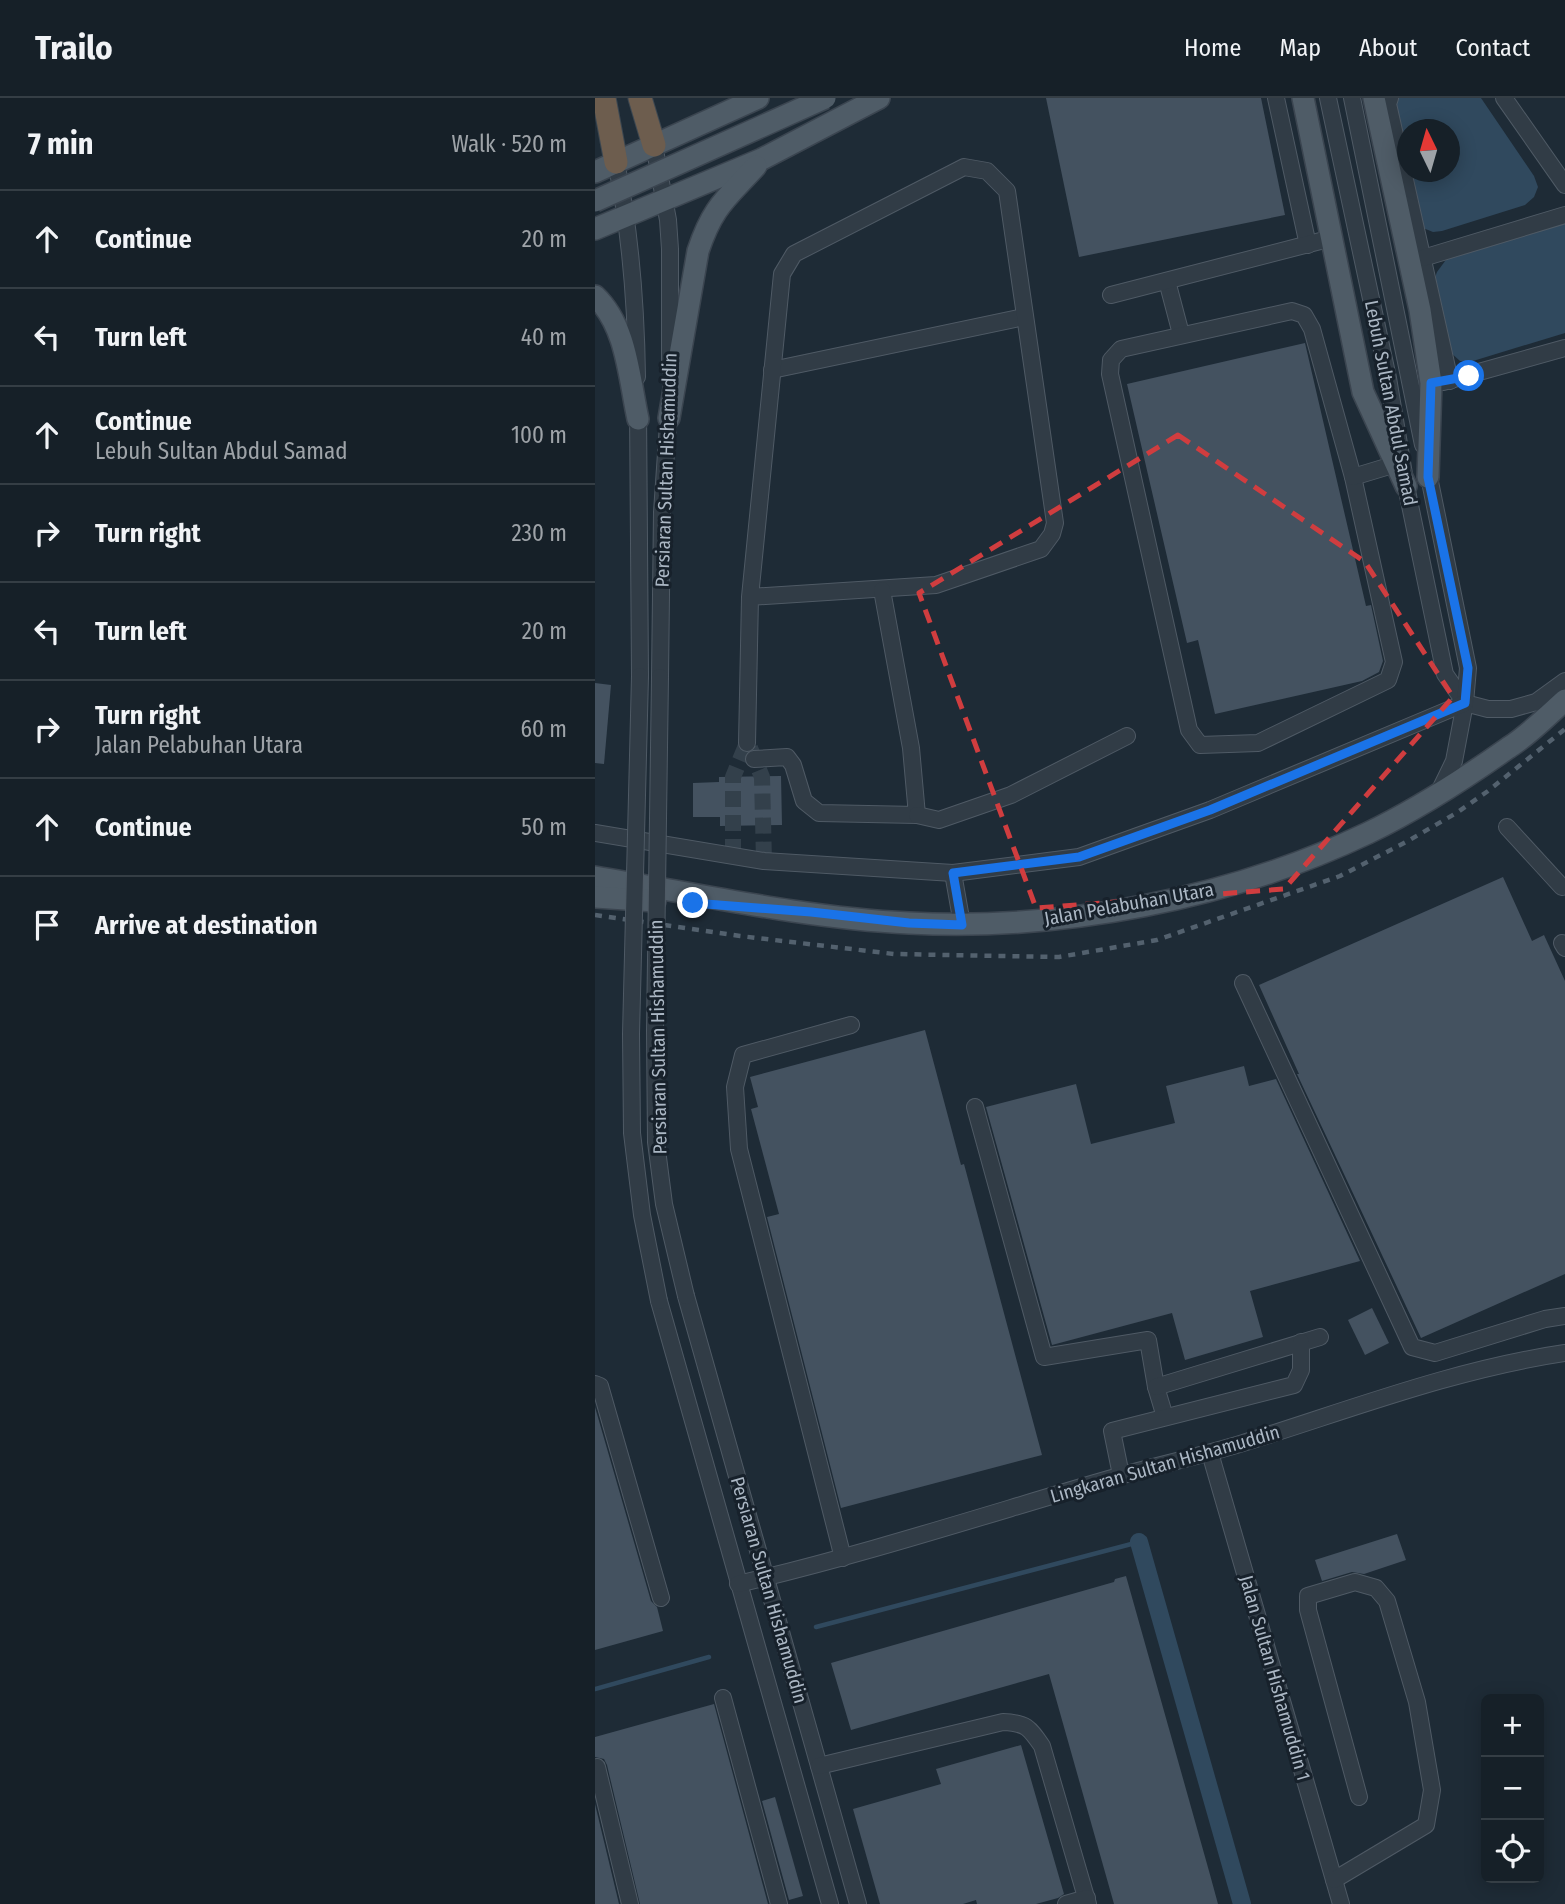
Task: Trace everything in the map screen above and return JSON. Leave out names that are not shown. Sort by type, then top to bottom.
[{"type":"highway","points":[[604,98],[616,162]]},
{"type":"highway","points":[[641,98],[654,145]]},
{"type":"main road","points":[[595,172],[758,98]]},
{"type":"main road","points":[[595,201],[825,98]]},
{"type":"main road","points":[[595,229],[762,159],[879,98]]},
{"type":"main road","points":[[1303,98],[1363,392],[1406,486]]},
{"type":"main road","points":[[1374,98],[1420,310],[1441,382],[1428,477]]},
{"type":"main road","points":[[669,418],[703,235],[723,200],[762,159]]},
{"type":"main road","points":[[595,296],[611,316],[622,344],[638,419]]},
{"type":"main road","name":"Jalan Pelabuhan Utara","points":[[811,912],[909,923],[962,925],[1032,922],[1172,900],[1224,887],[1298,862],[1368,833],[1510,747],[1565,701]]},
{"type":"main road","points":[[595,877],[811,912]]},
{"type":"main road","points":[[595,897],[811,912]]},
{"type":"street","points":[[1276,98],[1308,245]]},
{"type":"street","name":"Lebuh Sultan Abdul Samad","points":[[1328,98],[1388,378],[1406,486],[1445,674],[1465,703]]},
{"type":"street","name":"Lebuh Sultan Abdul Samad","points":[[1352,98],[1468,668],[1465,703],[1454,761],[1439,792]]},
{"type":"street","points":[[1390,98],[1388,104],[1423,258],[1441,382],[1565,348]]},
{"type":"street","points":[[1504,98],[1565,186]]},
{"type":"street","name":"Persiaran Sultan Hishamuddin","points":[[654,145],[670,239],[672,288],[669,418],[662,512],[656,1142],[664,1204],[685,1296],[858,1904]]},
{"type":"street","name":"Persiaran Sultan Hishamuddin","points":[[616,162],[627,214],[636,319],[640,676],[631,1034],[632,1133],[642,1215],[659,1301],[830,1904]]},
{"type":"street","points":[[747,743],[750,597],[782,274],[794,254],[964,167],[987,171],[1007,191],[1055,523],[1052,534],[1041,549],[936,585],[750,597]]},
{"type":"street","points":[[1423,258],[1565,215]]},
{"type":"street","points":[[1111,295],[1332,238]]},
{"type":"street","points":[[1167,281],[1181,334]]},
{"type":"street","points":[[1292,311],[1304,315],[1312,329],[1353,477],[1394,662],[1388,680],[1258,743],[1200,745],[1189,730],[1110,374],[1111,360],[1121,349],[1181,334],[1292,311]]},
{"type":"street","points":[[772,370],[1024,317]]},
{"type":"street","points":[[1353,477],[1396,464]]},
{"type":"street","points":[[882,590],[911,748],[917,815]]},
{"type":"street","points":[[595,833],[764,861],[953,873],[1079,857],[1210,810],[1465,703],[1488,709],[1511,709],[1536,702],[1565,681]]},
{"type":"street","points":[[754,759],[787,757],[793,765],[804,801],[819,813],[917,815],[939,820],[1011,795],[1127,736]]},
{"type":"street","points":[[1507,827],[1564,886]]},
{"type":"street","points":[[953,873],[962,925]]},
{"type":"street","points":[[1243,983],[1412,1347],[1435,1353],[1545,1319],[1565,1316]]},
{"type":"street","points":[[843,1558],[739,1149],[735,1087],[743,1055],[851,1025]]},
{"type":"street","points":[[975,1107],[1044,1357],[1148,1340],[1156,1387],[1165,1417]]},
{"type":"street","points":[[1156,1387],[1320,1337]]},
{"type":"street","points":[[1121,1475],[1112,1431],[1294,1385],[1301,1370],[1301,1342]]},
{"type":"street","name":"Lingkaran Sultan Hishamuddin","points":[[738,1584],[843,1558],[1121,1475],[1210,1453],[1458,1376],[1535,1357],[1565,1353]]},
{"type":"street","points":[[595,1384],[600,1386],[661,1598]]},
{"type":"street","name":"Jalan Sultan Hishamuddin 1","points":[[1210,1453],[1341,1904]]},
{"type":"street","points":[[1334,1880],[1426,1825],[1432,1790],[1417,1702],[1387,1601],[1377,1588],[1355,1582],[1308,1597],[1308,1610],[1359,1797]]},
{"type":"street","points":[[723,1698],[779,1904]]},
{"type":"street","points":[[819,1766],[1003,1722],[1020,1723],[1031,1730],[1042,1746],[1087,1901],[1066,1904]]},
{"type":"street","points":[[597,1767],[630,1904]]},
{"type":"highlighted area","points":[[1178,435],[1365,562],[1453,697],[1284,889],[1036,908],[919,593]]},
{"type":"water","points":[[1395,98],[1481,98],[1534,176],[1538,187],[1534,197],[1525,205],[1442,231],[1433,232],[1423,228],[1417,215],[1410,182],[1460,182],[1460,119],[1397,119],[1397,127],[1393,109]]},
{"type":"water","points":[[1554,224],[1565,224],[1565,333],[1473,361],[1460,361],[1449,351],[1433,283],[1437,272],[1448,257]]},
{"type":"building","points":[[1046,98],[1261,98],[1285,215],[1079,257]]},
{"type":"building","points":[[1305,343],[1366,606],[1371,605],[1383,661],[1379,672],[1362,681],[1215,714],[1198,640],[1187,643],[1127,384]]},
{"type":"building","points":[[595,683],[611,685],[604,764],[595,763]]},
{"type":"building","points":[[781,776],[782,825],[720,826],[720,817],[693,817],[693,783],[719,782],[719,777]]},
{"type":"building","points":[[1503,877],[1532,941],[1544,935],[1565,981],[1565,1274],[1421,1338],[1297,1074],[1259,985]]},
{"type":"building","points":[[925,1030],[1042,1455],[841,1508],[767,1217],[779,1214],[751,1109],[758,1107],[750,1077]]},
{"type":"building","points":[[1244,1066],[1249,1086],[1276,1079],[1360,1261],[1250,1291],[1263,1337],[1185,1360],[1172,1313],[1052,1345],[986,1107],[1076,1084],[1091,1144],[1175,1123],[1166,1086]]},
{"type":"building","points":[[1372,1308],[1389,1343],[1365,1355],[1348,1320]]},
{"type":"building","points":[[595,1407],[651,1601],[657,1607],[663,1631],[595,1650]]},
{"type":"building","points":[[1397,1534],[1406,1560],[1364,1574],[1352,1572],[1322,1581],[1315,1560]]},
{"type":"building","points":[[1126,1576],[1218,1904],[1114,1904],[1049,1674],[851,1730],[831,1663],[1114,1582],[1115,1579]]},
{"type":"building","points":[[714,1704],[768,1904],[640,1904],[607,1765],[604,1759],[595,1757],[595,1737]]},
{"type":"building","points":[[1021,1745],[1064,1894],[1036,1904],[977,1904],[976,1900],[963,1904],[880,1904],[853,1809],[941,1784],[936,1769]]},
{"type":"building","points":[[775,1797],[803,1896],[789,1900],[762,1801]]},
{"type":"building","points":[[595,1804],[619,1904],[595,1904]]},
{"type":"waterway","points":[[816,1627],[1139,1542]]},
{"type":"waterway","points":[[1139,1542],[1242,1904]]},
{"type":"waterway","points":[[595,1689],[709,1657]]},
{"type":"tunnel","points":[[733,855],[733,777],[747,743]]},
{"type":"tunnel","points":[[750,748],[762,777],[764,861]]},
{"type":"railway","points":[[595,915],[894,954],[1059,957],[1157,940],[1340,876],[1406,842],[1488,791],[1565,729]]},
{"type":"route","points":[[693,903],[811,912],[860,919],[962,925],[953,873],[1079,857],[1210,810],[1465,703],[1468,668],[1428,477],[1431,383],[1469,376]]}]
